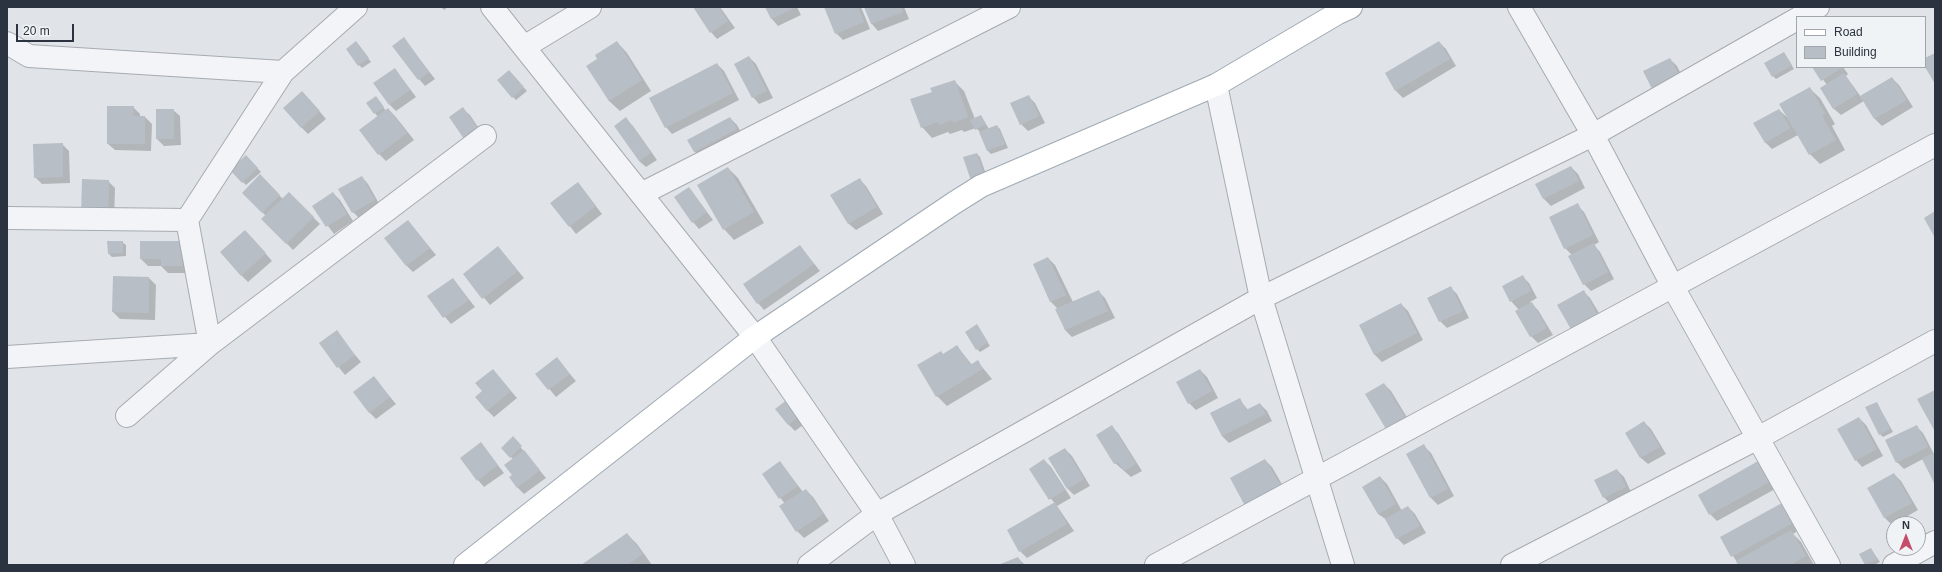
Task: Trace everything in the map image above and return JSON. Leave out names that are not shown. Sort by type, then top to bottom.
[{"type":"main road","points":[[465,565],[755,337],[981,186],[1216,85],[1342,9]]},
{"type":"street","points":[[210,344],[187,220],[283,72],[356,7]]},
{"type":"street","points":[[492,7],[755,337],[877,514],[904,565]]},
{"type":"street","points":[[524,47],[590,7]]},
{"type":"street","points":[[641,194],[1009,7]]},
{"type":"street","points":[[1519,7],[1593,135],[1673,287],[1829,565]]},
{"type":"street","points":[[1802,16],[1818,7]]},
{"type":"street","points":[[809,565],[877,514],[1261,298],[1593,135],[1796,20]]},
{"type":"street","points":[[7,43],[29,56],[283,72]]},
{"type":"street","points":[[1216,85],[1261,298],[1343,565]]},
{"type":"street","points":[[126,416],[210,344],[485,136]]},
{"type":"street","points":[[1156,565],[1935,145]]},
{"type":"street","points":[[7,218],[187,220]]},
{"type":"street","points":[[1512,565],[1758,438],[1935,341]]},
{"type":"street","points":[[7,357],[210,344]]},
{"type":"street","points":[[1894,565],[1935,542]]},
{"type":"building","points":[[693,7],[719,7],[728,21],[710,33]]},
{"type":"building","points":[[765,7],[794,7],[794,8],[771,19]]},
{"type":"building","points":[[824,7],[858,7],[864,22],[835,34]]},
{"type":"building","points":[[864,7],[901,7],[903,12],[871,24]]},
{"type":"building","points":[[404,37],[429,72],[418,80],[392,46]]},
{"type":"building","points":[[356,41],[369,58],[358,66],[346,49]]},
{"type":"building","points":[[617,41],[642,80],[609,101],[586,66],[597,59],[595,55]]},
{"type":"building","points":[[1439,41],[1450,59],[1395,91],[1385,73]]},
{"type":"building","points":[[1784,52],[1792,65],[1772,77],[1764,63]]},
{"type":"building","points":[[1935,53],[1935,84],[1926,68],[1926,58]]},
{"type":"building","points":[[749,56],[767,91],[752,98],[734,64]]},
{"type":"building","points":[[1670,58],[1680,77],[1653,91],[1643,71]]},
{"type":"building","points":[[717,63],[733,93],[665,128],[649,98]]},
{"type":"building","points":[[395,68],[410,90],[389,105],[373,83]]},
{"type":"building","points":[[1813,68],[1841,68],[1821,81]]},
{"type":"building","points":[[509,70],[524,87],[512,98],[497,80]]},
{"type":"building","points":[[1844,73],[1857,94],[1833,109],[1820,88]]},
{"type":"building","points":[[1892,77],[1907,100],[1874,119],[1860,96]]},
{"type":"building","points":[[955,80],[968,117],[953,123],[952,120],[939,125],[938,122],[921,128],[910,99],[932,92],[930,88]]},
{"type":"building","points":[[1810,87],[1825,114],[1822,116],[1836,140],[1809,155],[1779,104]]},
{"type":"building","points":[[302,91],[320,111],[301,128],[283,108]]},
{"type":"building","points":[[1029,95],[1039,116],[1020,125],[1010,103]]},
{"type":"building","points":[[376,96],[384,107],[374,114],[366,103]]},
{"type":"building","points":[[107,106],[134,106],[133,116],[145,116],[145,144],[107,144]]},
{"type":"building","points":[[463,107],[478,129],[464,139],[449,117]]},
{"type":"building","points":[[388,108],[407,133],[378,155],[359,130]]},
{"type":"building","points":[[156,109],[174,109],[174,139],[156,139]]},
{"type":"building","points":[[1779,109],[1790,128],[1765,143],[1753,123]]},
{"type":"building","points":[[981,115],[986,124],[975,130],[970,120]]},
{"type":"building","points":[[626,117],[651,153],[639,161],[614,126]]},
{"type":"building","points":[[730,117],[737,129],[694,152],[687,140]]},
{"type":"building","points":[[997,125],[1005,144],[987,151],[979,132]]},
{"type":"building","points":[[63,143],[63,177],[34,178],[33,144]]},
{"type":"building","points":[[977,153],[985,177],[971,181],[963,157]]},
{"type":"building","points":[[246,155],[258,168],[242,183],[230,170]]},
{"type":"building","points":[[1571,166],[1579,181],[1543,199],[1535,184]]},
{"type":"building","points":[[728,167],[754,212],[723,230],[697,185]]},
{"type":"building","points":[[260,174],[280,195],[262,213],[242,193]]},
{"type":"building","points":[[362,176],[375,200],[352,213],[338,189]]},
{"type":"building","points":[[860,178],[877,207],[848,224],[830,195]]},
{"type":"building","points":[[82,179],[109,180],[108,216],[81,215]]},
{"type":"building","points":[[578,182],[596,206],[569,227],[550,203]]},
{"type":"building","points":[[689,187],[707,212],[692,223],[674,197]]},
{"type":"building","points":[[289,192],[314,217],[286,244],[261,219]]},
{"type":"building","points":[[333,192],[347,214],[326,227],[312,206]]},
{"type":"building","points":[[1578,203],[1593,235],[1564,249],[1549,217]]},
{"type":"building","points":[[1935,211],[1935,238],[1924,218]]},
{"type":"building","points":[[408,220],[430,248],[406,266],[384,238]]},
{"type":"building","points":[[245,230],[266,253],[241,276],[220,252]]},
{"type":"building","points":[[107,241],[123,241],[123,253],[108,254]]},
{"type":"building","points":[[140,241],[183,241],[183,266],[161,266],[161,259],[140,259]]},
{"type":"building","points":[[1594,243],[1608,272],[1583,285],[1568,256]]},
{"type":"building","points":[[800,245],[814,264],[757,304],[743,284]]},
{"type":"building","points":[[498,246],[518,271],[482,299],[463,274]]},
{"type":"building","points":[[1048,257],[1066,295],[1050,302],[1033,264]]},
{"type":"building","points":[[1523,275],[1531,291],[1510,302],[1502,286]]},
{"type":"building","points":[[113,276],[149,277],[149,313],[112,312]]},
{"type":"building","points":[[453,278],[469,300],[443,318],[427,296]]},
{"type":"building","points":[[1451,286],[1463,311],[1439,322],[1427,298]]},
{"type":"building","points":[[1099,290],[1108,311],[1065,330],[1055,309]]},
{"type":"building","points":[[1584,290],[1598,316],[1572,331],[1557,305]]},
{"type":"building","points":[[1532,302],[1547,328],[1530,337],[1515,311]]},
{"type":"building","points":[[1401,303],[1417,333],[1374,355],[1359,325]]},
{"type":"building","points":[[977,324],[988,342],[976,350],[965,332]]},
{"type":"building","points":[[337,330],[355,355],[337,368],[319,343]]},
{"type":"building","points":[[957,345],[970,365],[978,360],[983,369],[936,397],[917,365],[941,351],[943,354]]},
{"type":"building","points":[[557,357],[570,374],[548,390],[535,374]]},
{"type":"building","points":[[493,369],[511,391],[487,411],[475,397],[482,391],[475,383]]},
{"type":"building","points":[[1200,369],[1212,391],[1188,404],[1176,382]]},
{"type":"building","points":[[374,376],[390,397],[369,413],[353,392]]},
{"type":"building","points":[[1384,383],[1405,417],[1386,429],[1365,394]]},
{"type":"building","points":[[1935,390],[1935,432],[1917,399]]},
{"type":"building","points":[[792,396],[804,412],[788,425],[775,409]]},
{"type":"building","points":[[1240,398],[1246,410],[1260,403],[1266,414],[1222,436],[1210,413]]},
{"type":"building","points":[[1877,402],[1890,429],[1879,435],[1865,407]]},
{"type":"building","points":[[1859,417],[1877,449],[1855,461],[1837,429]]},
{"type":"building","points":[[1644,421],[1660,447],[1640,458],[1625,433]]},
{"type":"building","points":[[1112,425],[1136,464],[1124,471],[1118,462],[1114,464],[1096,435]]},
{"type":"building","points":[[1917,425],[1928,447],[1896,463],[1885,440]]},
{"type":"building","points":[[513,436],[522,446],[510,458],[501,448]]},
{"type":"building","points":[[481,442],[498,465],[477,481],[460,458]]},
{"type":"building","points":[[1424,444],[1448,489],[1430,498],[1406,454]]},
{"type":"building","points":[[1065,448],[1084,479],[1067,489],[1048,458]]},
{"type":"building","points":[[524,450],[540,470],[517,488],[509,477],[512,475],[504,465]]},
{"type":"building","points":[[1935,452],[1935,485],[1922,459]]},
{"type":"building","points":[[1044,459],[1065,490],[1049,500],[1029,469]]},
{"type":"building","points":[[1265,459],[1281,486],[1245,506],[1230,478]]},
{"type":"building","points":[[1760,460],[1771,481],[1709,515],[1698,495]]},
{"type":"building","points":[[780,461],[798,486],[779,499],[762,474]]},
{"type":"building","points":[[1617,469],[1626,487],[1603,498],[1594,480]]},
{"type":"building","points":[[1894,473],[1912,503],[1884,518],[1867,488]]},
{"type":"building","points":[[1380,476],[1396,504],[1378,514],[1362,487]]},
{"type":"building","points":[[806,489],[823,514],[796,532],[779,506]]},
{"type":"building","points":[[1055,502],[1067,524],[1019,552],[1007,530]]},
{"type":"building","points":[[1782,503],[1793,523],[1731,557],[1720,537]]},
{"type":"building","points":[[1408,506],[1420,526],[1396,539],[1385,519]]},
{"type":"building","points":[[1791,530],[1806,556],[1790,565],[1738,565],[1736,561]]},
{"type":"building","points":[[627,533],[643,554],[627,565],[581,565]]},
{"type":"building","points":[[1871,548],[1877,559],[1865,565],[1859,554]]},
{"type":"building","points":[[1018,557],[1022,565],[998,565]]}]
